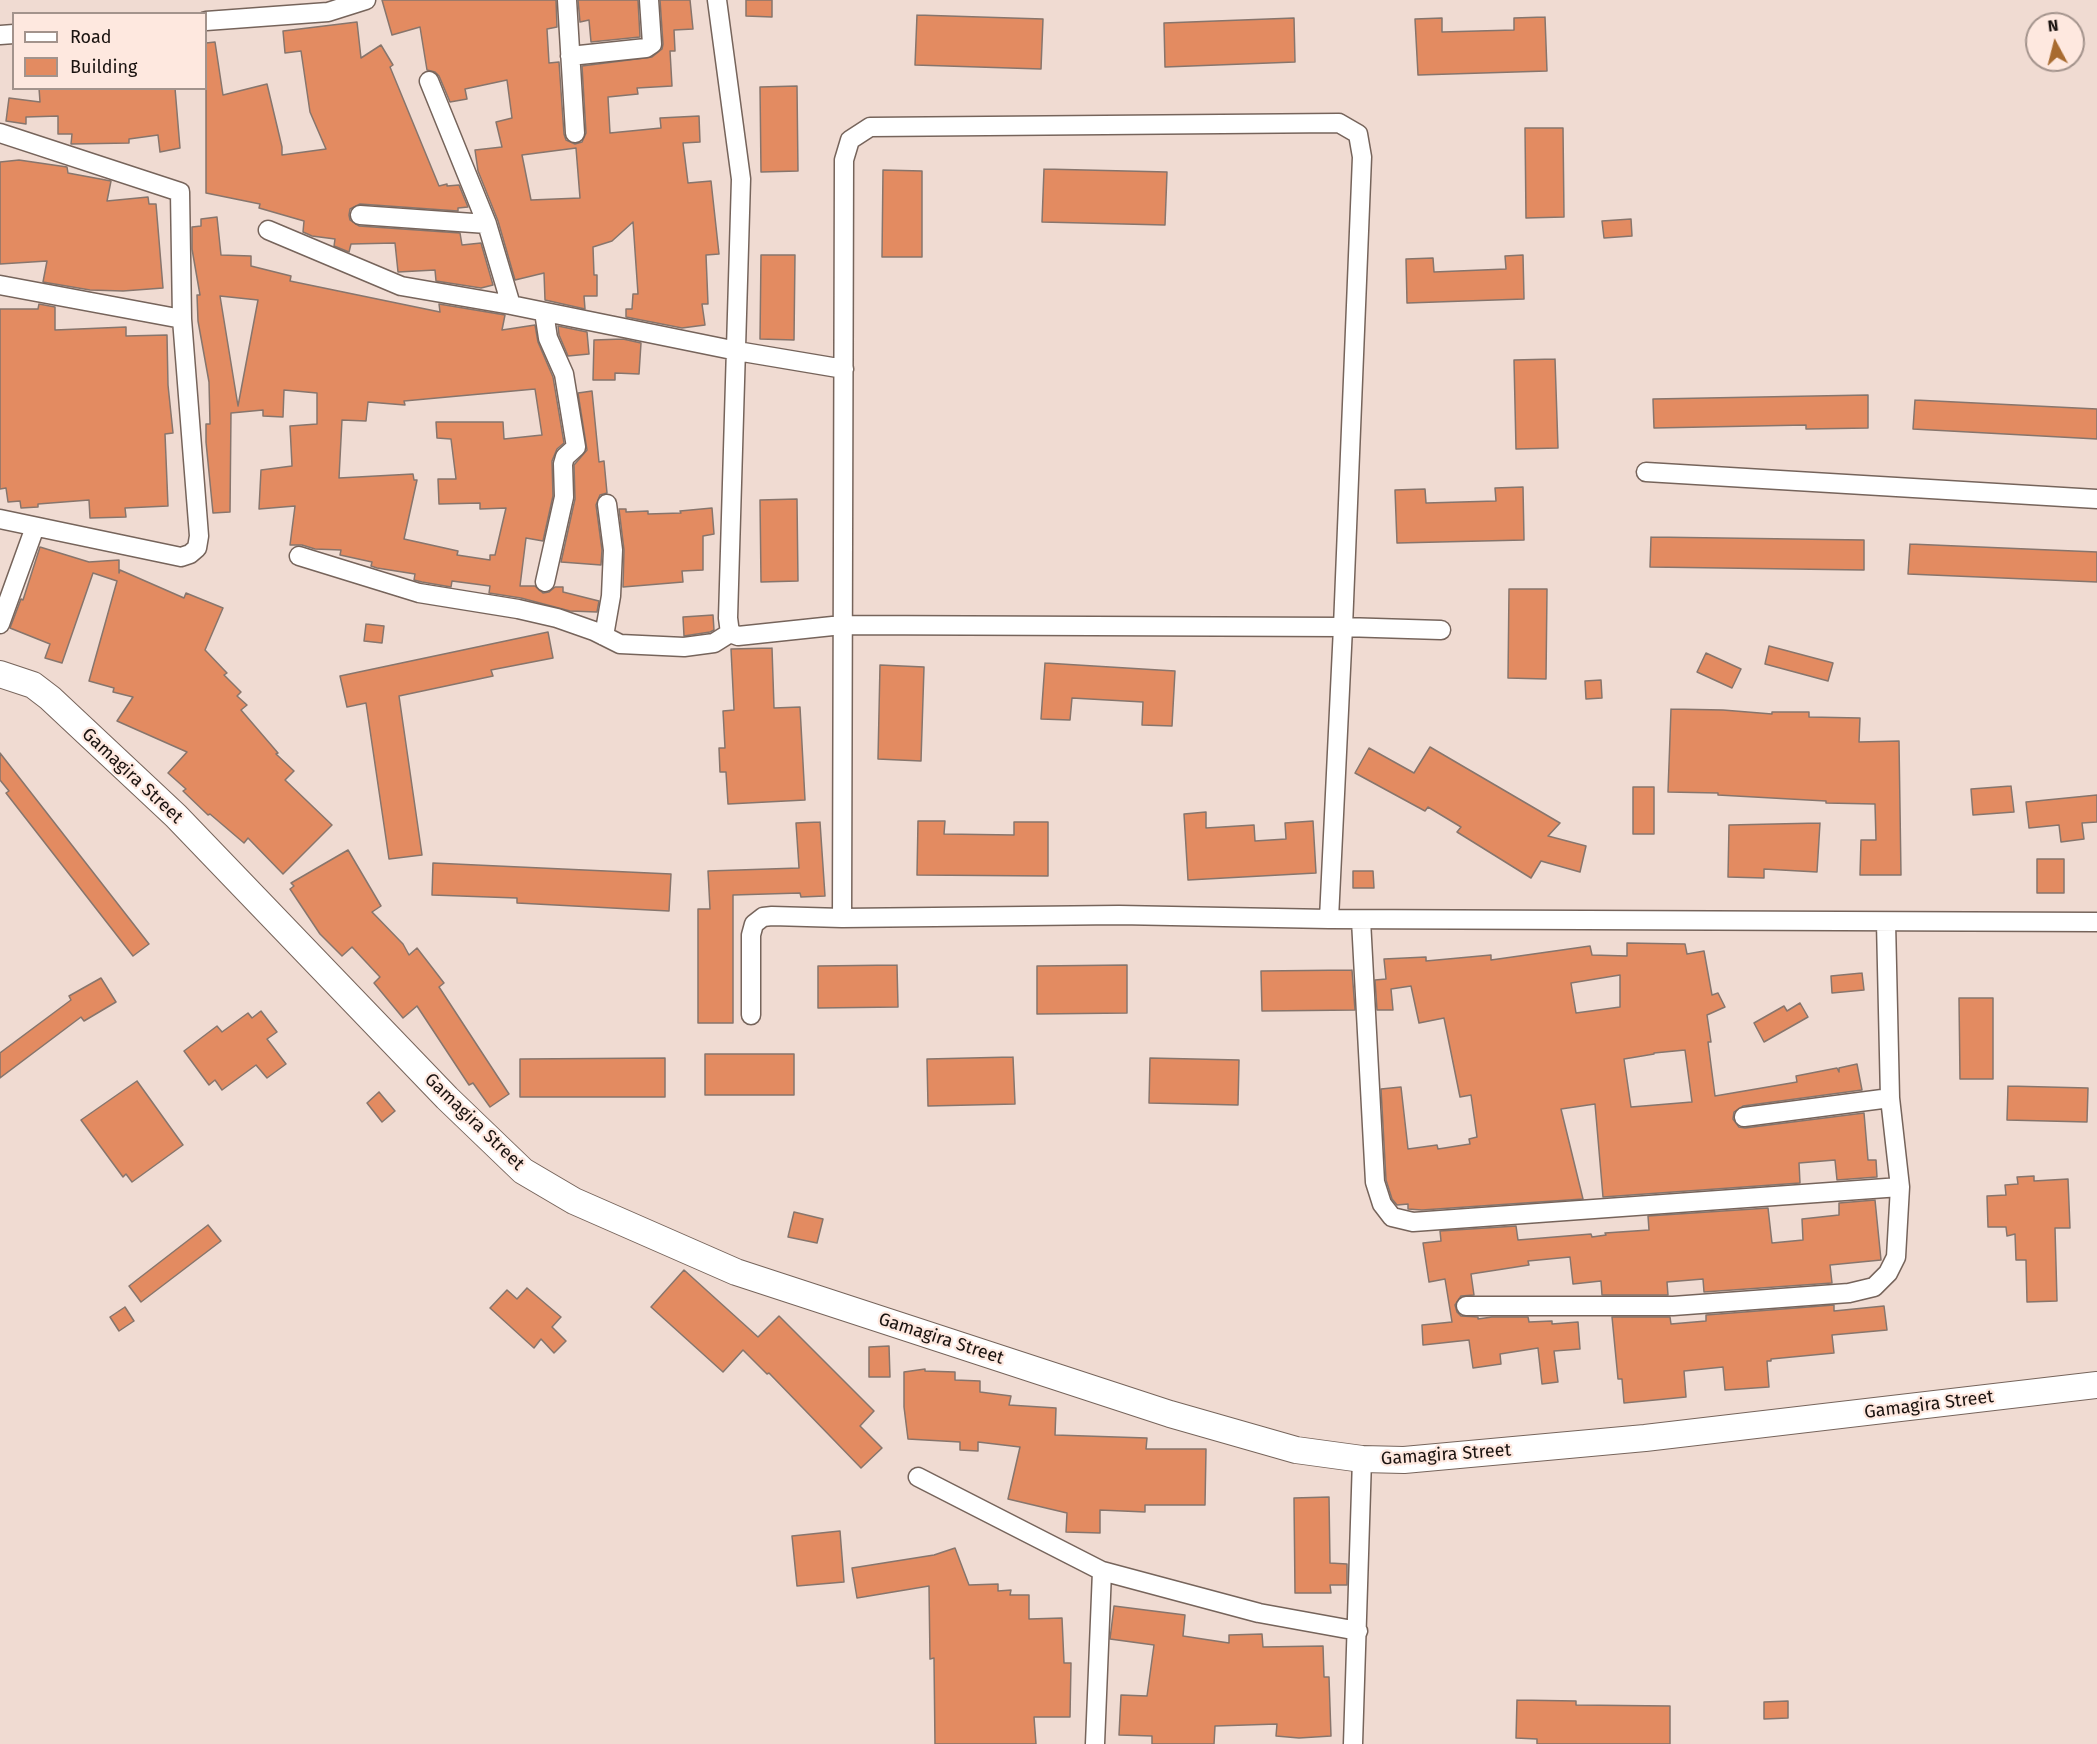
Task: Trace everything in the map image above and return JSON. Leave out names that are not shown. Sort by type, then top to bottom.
[{"type":"street","points":[[207,21],[366,0]]},
{"type":"street","points":[[567,0],[575,133]]},
{"type":"street","points":[[570,56],[646,48],[652,44],[649,0]]},
{"type":"street","points":[[717,0],[741,179],[728,618],[730,633]]},
{"type":"street","points":[[429,81],[487,224],[511,305]]},
{"type":"street","points":[[842,918],[844,160],[850,140],[870,127],[1339,123],[1358,134],[1362,157],[1329,919]]},
{"type":"street","points":[[0,133],[180,192],[182,319],[199,536],[197,548],[181,557],[0,519]]},
{"type":"street","points":[[360,215],[487,224]]},
{"type":"street","points":[[268,230],[401,286],[511,305],[737,351],[844,369]]},
{"type":"street","points":[[0,285],[182,319]]},
{"type":"street","points":[[544,312],[548,338],[564,374],[576,447],[565,457],[563,464],[564,497],[545,582]]},
{"type":"street","points":[[1647,472],[2097,499]]},
{"type":"street","points":[[604,636],[611,596],[614,550],[607,504]]},
{"type":"street","points":[[0,624],[35,527]]},
{"type":"street","points":[[299,555],[419,593],[548,616],[620,644],[684,646],[714,643],[730,633]]},
{"type":"street","points":[[730,633],[738,636],[842,625],[1343,627],[1441,630]]},
{"type":"street","name":"Gamagira Street","points":[[0,674],[33,685],[50,698],[176,816],[447,1098],[523,1171],[574,1201],[736,1272],[1170,1414],[1296,1450],[1362,1459],[1404,1460],[1645,1438],[2097,1385]]},
{"type":"street","points":[[751,1015],[751,935],[754,924],[763,917],[772,916],[842,918],[1119,915],[1361,920],[2097,922]]},
{"type":"street","points":[[1361,920],[1375,1182],[1382,1204],[1392,1217],[1413,1222],[1900,1187]]},
{"type":"street","points":[[1466,1306],[1673,1306],[1849,1293],[1874,1287],[1888,1273],[1896,1257],[1900,1187],[1890,1098],[1886,922]]},
{"type":"street","points":[[1744,1117],[1890,1098]]},
{"type":"street","points":[[1353,1744],[1362,1459]]},
{"type":"street","points":[[918,1477],[1102,1571],[1259,1613],[1358,1631]]},
{"type":"street","points":[[1095,1744],[1102,1571]]},
{"type":"building","points":[[382,0],[556,0],[557,27],[547,29],[549,63],[559,62],[564,134],[566,140],[575,144],[582,142],[586,133],[582,66],[652,57],[662,49],[663,44],[660,0],[690,0],[693,29],[674,30],[675,51],[670,51],[672,86],[637,88],[638,94],[608,97],[610,133],[661,128],[660,118],[699,116],[700,142],[683,143],[688,183],[711,181],[719,254],[706,255],[708,304],[702,304],[705,325],[682,328],[626,317],[626,309],[632,309],[633,294],[638,294],[633,222],[612,241],[593,247],[597,296],[584,296],[585,309],[545,300],[544,273],[515,280],[498,221],[478,171],[475,150],[502,147],[496,122],[512,118],[507,80],[465,89],[467,99],[450,102],[439,76],[427,70],[420,27],[392,35]],"holes":[[[576,148],[580,198],[531,200],[522,155]]]},
{"type":"building","points":[[578,0],[638,0],[640,37],[591,42],[589,20],[580,22]]},
{"type":"building","points":[[746,0],[772,0],[772,17],[746,16]]},
{"type":"building","points":[[917,15],[1043,19],[1041,69],[915,65]]},
{"type":"building","points":[[1545,17],[1547,71],[1418,75],[1415,19],[1442,18],[1442,32],[1514,30],[1514,18]]},
{"type":"building","points":[[1294,18],[1295,62],[1165,67],[1164,23]]},
{"type":"building","points":[[357,22],[361,58],[381,45],[393,65],[390,67],[439,186],[459,185],[468,207],[458,208],[458,211],[360,204],[350,209],[350,220],[359,226],[460,233],[462,245],[481,243],[493,285],[481,288],[436,281],[435,270],[398,272],[395,243],[351,244],[349,252],[334,246],[335,239],[312,236],[303,232],[304,221],[259,208],[260,204],[206,193],[207,43],[215,42],[223,95],[267,84],[282,155],[326,149],[310,112],[301,51],[285,53],[283,31]]},
{"type":"building","points":[[797,86],[798,171],[761,172],[760,87]]},
{"type":"building","points":[[39,90],[175,90],[180,148],[160,152],[158,135],[129,139],[129,143],[71,144],[72,134],[58,134],[58,116],[26,117],[26,124],[6,121],[9,98],[40,102]]},
{"type":"building","points":[[1525,128],[1563,128],[1564,217],[1526,218]]},
{"type":"building","points":[[19,160],[67,167],[68,173],[111,181],[107,201],[148,197],[149,204],[156,204],[163,288],[123,291],[90,290],[43,282],[47,261],[0,264],[0,162]]},
{"type":"building","points":[[1044,169],[1167,172],[1165,225],[1042,222]]},
{"type":"building","points":[[883,170],[922,171],[922,257],[882,257]]},
{"type":"building","points":[[217,217],[221,255],[251,256],[251,266],[291,276],[290,281],[440,312],[439,304],[505,315],[502,330],[535,325],[538,342],[553,377],[564,443],[557,449],[552,461],[553,496],[543,541],[526,538],[520,586],[535,586],[543,593],[555,587],[563,587],[563,592],[599,601],[597,612],[570,611],[521,598],[489,593],[490,586],[452,581],[451,587],[422,582],[414,580],[415,574],[377,568],[371,566],[372,562],[340,555],[341,550],[290,545],[295,506],[259,509],[261,470],[292,466],[290,426],[317,424],[317,393],[284,390],[283,417],[263,416],[263,410],[231,413],[230,512],[213,513],[206,442],[206,424],[210,424],[209,382],[198,321],[197,295],[200,295],[192,249],[192,227],[201,226],[201,219]],"holes":[[[220,296],[258,300],[238,406]],[[535,389],[542,435],[504,439],[503,422],[436,422],[437,438],[451,439],[456,479],[438,479],[439,504],[480,503],[480,509],[506,508],[495,555],[490,555],[490,560],[457,555],[458,551],[404,539],[417,480],[414,480],[413,474],[339,478],[342,420],[366,421],[368,402],[405,405],[404,401]]]},
{"type":"building","points":[[1631,219],[1632,236],[1604,238],[1602,221]]},
{"type":"building","points":[[761,255],[795,255],[794,340],[760,339]]},
{"type":"building","points":[[1523,255],[1524,299],[1407,303],[1406,259],[1433,258],[1434,272],[1506,269],[1505,256]]},
{"type":"building","points":[[39,304],[55,307],[55,330],[126,327],[126,336],[167,335],[168,385],[173,433],[165,434],[168,506],[125,508],[126,517],[90,518],[89,500],[38,504],[38,507],[21,508],[20,501],[8,502],[6,488],[0,489],[0,309],[38,309]]},
{"type":"building","points":[[558,326],[587,332],[589,354],[568,356],[559,335]]},
{"type":"building","points":[[623,339],[641,343],[639,374],[615,373],[615,380],[593,380],[594,340]]},
{"type":"building","points":[[1555,359],[1558,448],[1516,449],[1514,360]]},
{"type":"building","points":[[592,391],[599,462],[604,461],[607,493],[600,495],[596,505],[602,550],[601,565],[561,562],[575,499],[574,465],[587,450],[578,393]]},
{"type":"building","points":[[1868,395],[1868,428],[1806,429],[1806,425],[1654,428],[1653,399]]},
{"type":"building","points":[[1915,400],[2097,409],[2097,439],[1913,429]]},
{"type":"building","points":[[1523,487],[1524,540],[1397,543],[1395,490],[1425,489],[1426,503],[1496,501],[1495,488]]},
{"type":"building","points":[[797,499],[798,581],[761,582],[760,500]]},
{"type":"building","points":[[712,508],[714,534],[703,536],[703,570],[682,571],[683,582],[623,587],[624,550],[619,509],[626,509],[626,512],[648,511],[648,514],[681,513],[680,511]]},
{"type":"building","points":[[1651,537],[1864,540],[1864,570],[1650,567]]},
{"type":"building","points":[[1910,544],[2097,552],[2097,582],[1908,574]]},
{"type":"building","points":[[40,547],[89,562],[119,560],[119,573],[120,570],[184,598],[186,593],[223,608],[205,650],[227,673],[224,675],[241,692],[237,696],[247,705],[241,710],[278,753],[276,754],[294,771],[285,780],[332,825],[283,874],[248,838],[244,843],[210,814],[208,815],[183,791],[186,789],[168,773],[187,752],[117,721],[133,697],[113,692],[114,688],[89,681],[117,581],[93,573],[62,663],[45,658],[50,644],[10,628],[21,599],[23,600]]},
{"type":"building","points":[[1509,589],[1547,589],[1546,679],[1508,678]]},
{"type":"building","points":[[713,615],[714,630],[684,636],[683,617]]},
{"type":"building","points":[[366,624],[384,626],[382,643],[364,641]]},
{"type":"building","points":[[548,632],[553,658],[491,670],[493,676],[399,696],[422,855],[389,859],[366,703],[347,707],[340,676]]},
{"type":"building","points":[[1769,646],[1833,663],[1828,681],[1765,664]]},
{"type":"building","points":[[772,648],[774,708],[800,707],[805,800],[728,804],[726,772],[720,772],[719,748],[725,748],[723,711],[734,710],[731,649]]},
{"type":"building","points":[[1706,653],[1741,669],[1732,688],[1697,672]]},
{"type":"building","points":[[1045,663],[1175,671],[1172,726],[1142,725],[1143,702],[1072,698],[1070,720],[1041,719]]},
{"type":"building","points":[[880,665],[924,667],[921,761],[878,759]]},
{"type":"building","points":[[1601,680],[1602,698],[1586,699],[1585,681]]},
{"type":"building","points":[[1671,709],[1772,714],[1772,712],[1809,712],[1809,717],[1860,718],[1859,742],[1899,741],[1901,875],[1860,875],[1861,840],[1876,840],[1875,804],[1826,803],[1826,801],[1718,795],[1718,793],[1668,792]]},
{"type":"building","points":[[1430,747],[1560,823],[1548,836],[1586,846],[1580,872],[1541,861],[1531,878],[1457,832],[1461,827],[1428,807],[1425,811],[1355,773],[1369,748],[1414,773]]},
{"type":"building","points":[[0,753],[149,944],[133,956],[6,793],[9,791],[0,780]]},
{"type":"building","points":[[2011,786],[2014,812],[1973,815],[1971,789]]},
{"type":"building","points":[[1633,787],[1654,787],[1654,834],[1633,834]]},
{"type":"building","points":[[2097,795],[2097,822],[2082,823],[2084,839],[2061,842],[2059,825],[2029,828],[2026,802]]},
{"type":"building","points":[[1206,812],[1206,828],[1254,825],[1255,841],[1286,839],[1285,823],[1313,821],[1316,873],[1188,880],[1184,814]]},
{"type":"building","points":[[918,821],[945,821],[944,834],[1014,835],[1014,822],[1048,822],[1048,876],[917,875]]},
{"type":"building","points":[[820,822],[825,896],[801,897],[800,893],[733,895],[733,1023],[698,1023],[698,909],[710,909],[708,871],[799,868],[796,823]]},
{"type":"building","points":[[1820,823],[1817,872],[1764,869],[1764,878],[1728,877],[1729,825]]},
{"type":"building","points":[[348,850],[381,906],[372,912],[403,944],[409,955],[417,948],[444,983],[439,987],[509,1094],[490,1107],[473,1083],[469,1085],[417,1006],[403,1018],[374,983],[380,977],[352,947],[342,956],[320,934],[290,889],[294,886],[291,883]]},
{"type":"building","points":[[2037,859],[2064,859],[2064,893],[2037,893]]},
{"type":"building","points":[[433,863],[671,874],[669,911],[517,903],[517,898],[432,895]]},
{"type":"building","points":[[1353,871],[1373,871],[1374,888],[1353,888]]},
{"type":"building","points":[[1627,943],[1685,944],[1687,954],[1704,951],[1712,995],[1718,993],[1725,1007],[1707,1015],[1715,1096],[1797,1082],[1796,1076],[1837,1068],[1839,1072],[1839,1068],[1857,1064],[1862,1090],[1743,1106],[1734,1112],[1733,1119],[1739,1127],[1745,1128],[1864,1113],[1868,1160],[1876,1160],[1877,1177],[1837,1180],[1835,1160],[1799,1163],[1800,1183],[1603,1197],[1595,1104],[1561,1109],[1583,1199],[1422,1210],[1408,1209],[1408,1204],[1397,1205],[1392,1199],[1386,1180],[1381,1089],[1401,1087],[1408,1149],[1437,1145],[1438,1149],[1470,1144],[1469,1139],[1477,1137],[1471,1095],[1460,1097],[1444,1018],[1419,1023],[1411,986],[1391,989],[1393,1010],[1377,1010],[1375,980],[1386,979],[1384,959],[1426,957],[1426,961],[1491,955],[1491,960],[1590,946],[1592,955],[1627,956]],"holes":[[[1620,975],[1620,1007],[1576,1013],[1571,983]],[[1685,1050],[1692,1102],[1631,1107],[1624,1059]]]},
{"type":"building","points":[[897,965],[898,1007],[818,1008],[818,966]]},
{"type":"building","points":[[1127,965],[1127,1013],[1037,1014],[1037,966]]},
{"type":"building","points":[[1352,970],[1355,1010],[1262,1011],[1261,971]]},
{"type":"building","points":[[1862,973],[1864,990],[1832,993],[1831,976]]},
{"type":"building","points":[[101,978],[116,1002],[84,1021],[81,1017],[0,1078],[0,1053],[71,1000],[69,996]]},
{"type":"building","points":[[1959,998],[1993,998],[1993,1079],[1960,1079]]},
{"type":"building","points":[[1800,1003],[1808,1017],[1764,1042],[1754,1023],[1784,1006],[1787,1011]]},
{"type":"building","points":[[261,1011],[277,1032],[267,1039],[286,1064],[267,1078],[256,1065],[222,1090],[215,1080],[209,1085],[184,1051],[217,1026],[222,1032],[248,1013],[252,1018]]},
{"type":"building","points":[[705,1054],[794,1054],[794,1095],[705,1095]]},
{"type":"building","points":[[1013,1057],[1015,1104],[928,1106],[927,1059]]},
{"type":"building","points":[[665,1058],[665,1097],[520,1097],[520,1059]]},
{"type":"building","points":[[1150,1058],[1239,1060],[1238,1105],[1149,1103]]},
{"type":"building","points":[[137,1081],[183,1145],[132,1182],[126,1174],[123,1177],[81,1120]]},
{"type":"building","points":[[2008,1086],[2088,1088],[2087,1122],[2007,1120]]},
{"type":"building","points":[[379,1092],[395,1111],[382,1122],[367,1103]]},
{"type":"building","points":[[2034,1176],[2034,1181],[2068,1179],[2070,1228],[2055,1228],[2057,1301],[2027,1302],[2026,1260],[2016,1260],[2015,1234],[2007,1236],[2006,1227],[1988,1227],[1987,1196],[2006,1195],[2005,1185],[2018,1184],[2017,1177]]},
{"type":"building","points":[[1875,1200],[1881,1260],[1830,1265],[1832,1283],[1704,1292],[1703,1279],[1667,1282],[1668,1295],[1602,1295],[1601,1281],[1573,1284],[1570,1257],[1528,1261],[1529,1265],[1471,1274],[1474,1295],[1461,1296],[1455,1305],[1461,1316],[1478,1317],[1478,1319],[1528,1317],[1529,1322],[1552,1321],[1552,1324],[1578,1322],[1580,1349],[1554,1351],[1558,1382],[1542,1384],[1538,1348],[1500,1354],[1501,1364],[1473,1368],[1469,1340],[1423,1345],[1422,1325],[1452,1322],[1445,1279],[1429,1282],[1423,1243],[1441,1241],[1440,1231],[1516,1226],[1518,1240],[1591,1234],[1592,1237],[1606,1235],[1605,1233],[1649,1230],[1648,1216],[1768,1208],[1772,1243],[1803,1240],[1802,1219],[1839,1215],[1839,1203]]},
{"type":"building","points":[[794,1212],[823,1219],[817,1243],[788,1237]]},
{"type":"building","points":[[208,1225],[221,1241],[141,1302],[129,1286]]},
{"type":"building","points":[[684,1270],[758,1337],[779,1316],[874,1411],[860,1426],[882,1448],[861,1468],[769,1373],[767,1374],[743,1350],[723,1372],[651,1307]]},
{"type":"building","points":[[527,1288],[561,1317],[552,1327],[566,1341],[554,1353],[541,1339],[534,1348],[490,1308],[507,1290],[517,1299]]},
{"type":"building","points":[[1834,1305],[1834,1311],[1884,1306],[1887,1330],[1832,1335],[1834,1353],[1771,1359],[1767,1361],[1769,1387],[1725,1390],[1723,1367],[1684,1371],[1686,1397],[1624,1403],[1622,1379],[1618,1379],[1612,1317],[1670,1317],[1671,1324],[1706,1321],[1706,1315]]},
{"type":"building","points":[[125,1307],[134,1321],[119,1331],[110,1317]]},
{"type":"building","points":[[889,1346],[890,1377],[869,1377],[869,1347]]},
{"type":"building","points":[[925,1369],[925,1371],[955,1372],[955,1380],[980,1381],[980,1392],[1011,1396],[1009,1405],[1056,1408],[1055,1435],[1147,1438],[1146,1449],[1206,1449],[1205,1505],[1145,1505],[1145,1512],[1100,1510],[1100,1533],[1066,1532],[1067,1513],[1008,1499],[1020,1447],[978,1442],[978,1451],[960,1450],[960,1442],[908,1439],[904,1407],[904,1372]]},
{"type":"building","points":[[1329,1497],[1330,1563],[1347,1564],[1347,1585],[1330,1585],[1331,1593],[1295,1593],[1294,1498]]},
{"type":"building","points":[[840,1531],[844,1582],[797,1586],[792,1536]]},
{"type":"building","points":[[955,1548],[969,1585],[998,1584],[998,1591],[1011,1590],[1010,1595],[1029,1595],[1029,1619],[1062,1618],[1064,1663],[1071,1663],[1070,1717],[1034,1717],[1036,1744],[935,1744],[934,1658],[930,1659],[929,1586],[857,1598],[852,1568],[934,1555]]},
{"type":"building","points":[[1114,1606],[1185,1615],[1183,1636],[1229,1643],[1229,1635],[1262,1634],[1263,1647],[1323,1646],[1324,1677],[1329,1677],[1331,1736],[1299,1738],[1276,1736],[1277,1724],[1215,1726],[1214,1744],[1152,1744],[1152,1736],[1119,1735],[1121,1695],[1147,1696],[1154,1645],[1110,1639]]},
{"type":"building","points":[[1517,1700],[1576,1701],[1576,1705],[1670,1706],[1670,1744],[1537,1744],[1537,1739],[1516,1738]]},
{"type":"building","points":[[1788,1701],[1788,1718],[1764,1719],[1764,1702]]}]
